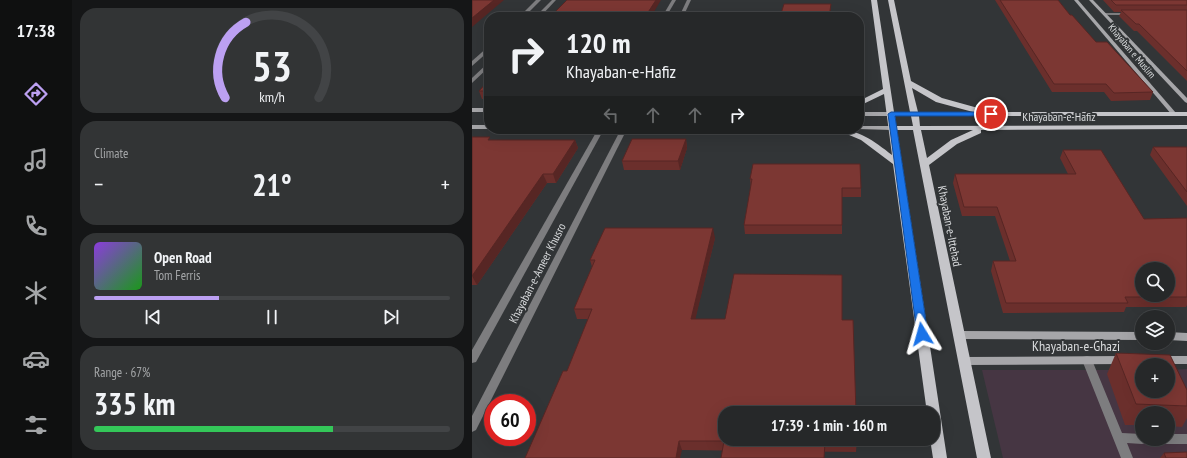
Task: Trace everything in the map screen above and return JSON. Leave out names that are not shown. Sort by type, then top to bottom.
[{"type":"main road","points":[[874,0],[940,458]]},
{"type":"main road","name":"Khayaban-e-Ittehad","points":[[891,0],[984,458]]},
{"type":"main road","points":[[909,83],[939,100],[991,114]]},
{"type":"main road","points":[[864,102],[887,90]]},
{"type":"main road","name":"Khayaban-e-Hafiz","points":[[891,114],[1187,114]]},
{"type":"main road","name":"Khayaban-e-Hafiz","points":[[892,128],[1187,128]]},
{"type":"main road","points":[[925,164],[954,142],[966,135],[985,128]]},
{"type":"main road","points":[[853,134],[864,138],[898,163]]},
{"type":"street","points":[[526,12],[539,0]]},
{"type":"street","points":[[542,12],[554,0]]},
{"type":"street","points":[[667,12],[674,0]]},
{"type":"street","points":[[683,12],[689,0]]},
{"type":"street","name":"Khayaban e Muslim","points":[[1076,0],[1174,114]]},
{"type":"street","points":[[1091,0],[1187,101]]},
{"type":"street","points":[[1105,14],[1134,14]]},
{"type":"street","points":[[472,64],[484,53]]},
{"type":"street","points":[[472,81],[484,69]]},
{"type":"street","points":[[472,110],[484,110]]},
{"type":"street","name":"Khayaban-e-Hafiz","points":[[864,114],[891,114]]},
{"type":"street","points":[[472,128],[484,128]]},
{"type":"street","name":"Khayaban-e-Hafiz","points":[[864,128],[892,128]]},
{"type":"street","name":"Khayaban-e-Ameer Khusro","points":[[472,359],[598,134]]},
{"type":"street","name":"Khayaban-e-Ameer Khusro","points":[[472,427],[621,134]]},
{"type":"street","name":"Khayaban-e-Ghazi","points":[[959,336],[1135,336]]},
{"type":"street","points":[[1175,336],[1187,336]]},
{"type":"street","points":[[1087,360],[1127,458]]},
{"type":"street","name":"Khayaban-e-Ghazi","points":[[964,361],[1133,360]]},
{"type":"street","points":[[1175,360],[1187,360]]},
{"type":"street","points":[[1119,438],[1135,439]]},
{"type":"street","points":[[1175,439],[1187,439]]},
{"type":"shaded area","points":[[1187,369],[1187,458],[1003,458],[982,370],[1135,370],[1135,398],[1175,398],[1175,370]]},
{"type":"building","points":[[472,0],[494,0],[472,18]]},
{"type":"building","points":[[567,0],[656,0],[648,12],[555,12]]},
{"type":"building","points":[[1000,0],[1058,0],[1096,42],[1107,42],[1153,92],[1114,93],[1106,84],[1054,84]]},
{"type":"building","points":[[1111,0],[1187,0],[1187,5],[1116,5]]},
{"type":"building","points":[[784,4],[831,4],[830,12],[782,12]]},
{"type":"building","points":[[1121,10],[1187,10],[1187,71],[1139,24],[1136,24]]},
{"type":"building","points":[[484,86],[484,91],[479,91]]},
{"type":"building","points":[[472,137],[490,137],[488,140],[575,140],[553,174],[543,174],[472,276]]},
{"type":"building","points":[[632,139],[686,139],[678,161],[622,161]]},
{"type":"building","points":[[1153,147],[1187,147],[1187,192]]},
{"type":"building","points":[[1063,150],[1101,150],[1144,219],[1187,218],[1187,297],[1175,297],[1175,262],[1135,262],[1135,297],[1125,297],[1128,303],[1006,303],[993,261],[1016,261],[997,207],[964,207],[955,174],[1076,174]]},
{"type":"building","points":[[753,164],[860,164],[861,188],[842,188],[842,225],[744,225],[752,179],[750,179]]},
{"type":"building","points":[[605,228],[713,228],[691,319],[725,319],[734,274],[842,275],[842,320],[853,320],[856,406],[718,406],[718,441],[679,441],[676,458],[525,458],[530,446],[536,446],[536,433],[563,371],[567,371],[592,309],[574,309],[595,260],[590,260]]},
{"type":"building","points":[[1116,353],[1170,355],[1171,358],[1135,358],[1135,398],[1175,398],[1175,365],[1187,390],[1187,406],[1136,404]]},
{"type":"building","points":[[723,446],[825,446],[824,458],[721,458]]},
{"type":"building","points":[[1187,452],[1187,458],[1166,458],[1164,453]]},
{"type":"route","points":[[922,334],[891,114],[991,114]]}]
